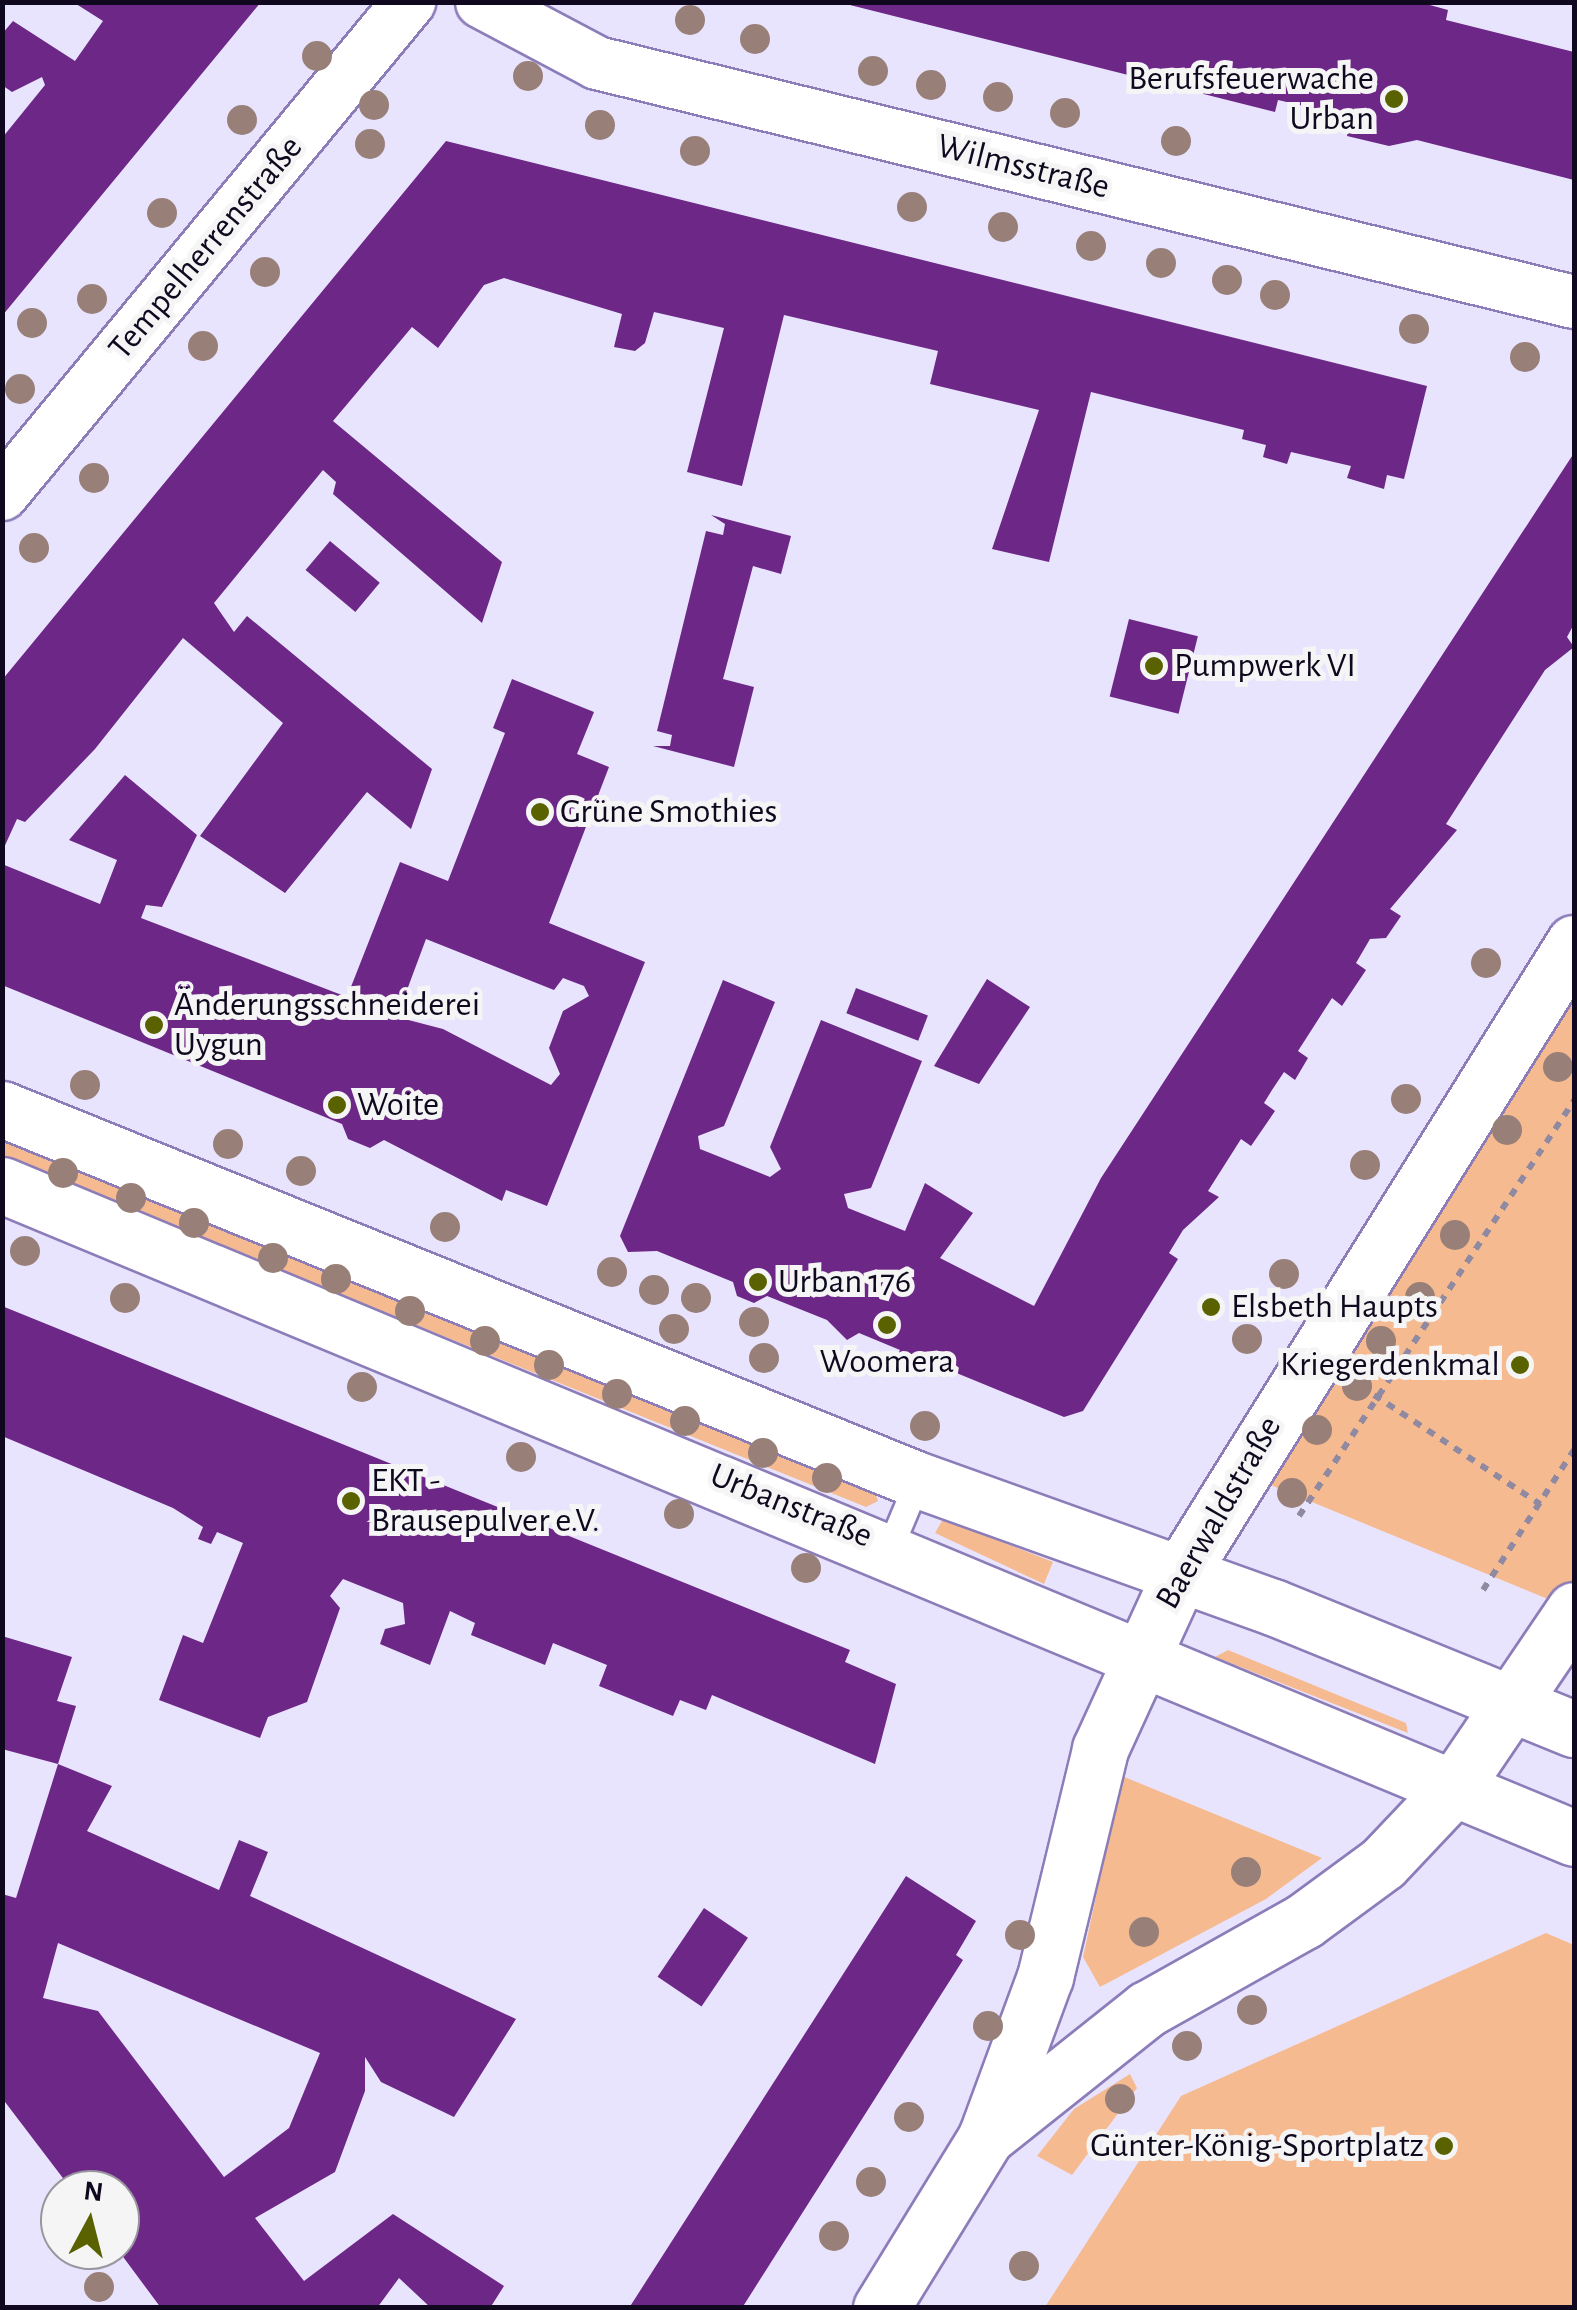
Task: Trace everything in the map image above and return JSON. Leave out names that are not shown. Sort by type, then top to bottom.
[{"type":"main road","name":"Baerwaldstraße","points":[[881,2308],[986,2137],[1046,1977],[1100,1749],[1180,1574],[1574,943]]},
{"type":"main road","name":"Urbanstraße","points":[[2,1109],[918,1480],[1180,1574],[1574,1728]]},
{"type":"main road","name":"Urbanstraße","points":[[2,1185],[890,1547],[1138,1659],[1574,1838]]},
{"type":"main road","name":"Baerwaldstraße","points":[[986,2137],[1146,2010],[1360,1881],[1453,1789],[1574,1610]]},
{"type":"street","name":"Tempelherrenstraße","points":[[2,494],[410,2]]},
{"type":"street","name":"Wilmsstraße","points":[[482,2],[597,64],[1574,302]]},
{"type":"lane","points":[[890,1547],[918,1480]]},
{"type":"path","points":[[1299,1516],[1374,1395],[1574,1100]]},
{"type":"path","points":[[1374,1395],[1540,1504]]},
{"type":"path","points":[[1482,1590],[1574,1450]]},
{"type":"shaded area","points":[[1574,972],[1574,1582],[1560,1604],[1251,1477]]},
{"type":"shaded area","points":[[2,1138],[874,1490],[878,1501],[866,1507],[3,1158]]},
{"type":"shaded area","points":[[943,1519],[1053,1562],[1044,1584],[935,1533]]},
{"type":"shaded area","points":[[1228,1650],[1406,1723],[1408,1733],[1215,1657]]},
{"type":"shaded area","points":[[1122,1776],[1322,1858],[1266,1899],[1100,1987],[1083,1957]]},
{"type":"shaded area","name":"Günter-König-Sportplatz","points":[[1546,1933],[1574,1945],[1574,2307],[1045,2307],[1181,2096]]},
{"type":"shaded area","points":[[1130,2074],[1137,2088],[1072,2175],[1037,2156],[1074,2109]]},
{"type":"building","points":[[73,2],[261,2],[2,316],[2,138],[45,85],[42,77],[12,92],[2,85],[2,34],[13,21],[75,61],[103,21]]},
{"type":"building","points":[[838,2],[1419,2],[1448,10],[1446,20],[1574,52],[1574,180],[1417,140],[1389,146],[1347,136],[1351,117],[1278,100],[1275,112]]},
{"type":"building","points":[[446,141],[1427,386],[1404,479],[1387,475],[1384,489],[1347,478],[1351,466],[1291,452],[1287,464],[1263,457],[1266,445],[1242,439],[1244,430],[1091,392],[1049,562],[992,549],[1039,410],[930,384],[938,351],[784,315],[742,486],[687,472],[724,328],[654,312],[645,343],[635,351],[614,347],[622,314],[504,278],[484,285],[438,348],[412,327],[333,421],[502,562],[482,623],[333,494],[336,482],[323,470],[214,603],[234,632],[247,616],[432,769],[411,829],[367,792],[285,893],[200,836],[283,723],[183,638],[95,749],[25,822],[17,819],[2,852],[2,680]]},
{"type":"building","points":[[1574,453],[1574,624],[1567,637],[1574,647],[1545,670],[1446,824],[1457,830],[1390,909],[1401,916],[1386,938],[1370,939],[1356,963],[1366,970],[1342,1006],[1332,998],[1298,1051],[1308,1058],[1295,1080],[1284,1072],[1272,1090],[1264,1103],[1275,1111],[1251,1146],[1241,1139],[1208,1191],[1219,1197],[1183,1230],[1169,1253],[1178,1259],[1083,1411],[1064,1417],[920,1358],[917,1367],[896,1359],[900,1350],[859,1333],[847,1340],[827,1320],[767,1296],[754,1303],[737,1296],[733,1282],[657,1251],[628,1252],[620,1236],[723,980],[775,1002],[724,1126],[698,1136],[700,1149],[770,1177],[781,1169],[770,1147],[821,1020],[922,1061],[871,1188],[844,1194],[848,1208],[905,1231],[925,1183],[973,1213],[940,1258],[1034,1306],[1101,1178]]},
{"type":"building","points":[[711,515],[791,536],[781,574],[753,566],[723,679],[754,687],[734,767],[653,746],[670,746],[672,735],[657,731],[706,531],[723,535],[725,524]]},
{"type":"building","points":[[330,541],[380,583],[355,612],[306,570]]},
{"type":"building","name":"Pumpwerk VI","points":[[1129,619],[1198,636],[1179,714],[1110,697]]},
{"type":"building","points":[[512,679],[594,712],[577,754],[609,767],[549,923],[645,962],[547,1206],[506,1190],[502,1201],[384,1140],[370,1148],[348,1139],[342,1124],[2,985],[2,864],[100,904],[117,860],[69,840],[125,775],[197,835],[162,907],[146,905],[141,918],[347,997],[400,862],[448,881],[505,733],[493,728]],"holes":[[[426,939],[554,990],[563,978],[584,986],[589,996],[563,1011],[549,1048],[560,1074],[551,1085],[443,1029],[393,1016],[390,1002],[404,998]]]},
{"type":"building","points":[[987,979],[1030,1007],[979,1084],[934,1066]]},
{"type":"building","points":[[856,988],[928,1016],[918,1041],[846,1013]]},
{"type":"building","points":[[2,1306],[850,1650],[845,1662],[896,1684],[875,1764],[712,1695],[706,1710],[680,1700],[673,1716],[599,1686],[607,1665],[553,1643],[545,1665],[471,1635],[475,1623],[450,1611],[430,1665],[380,1644],[385,1629],[405,1624],[403,1603],[343,1579],[330,1596],[340,1608],[307,1702],[268,1717],[260,1738],[159,1700],[183,1635],[203,1643],[243,1543],[217,1532],[211,1544],[198,1539],[203,1527],[173,1508],[2,1436]]},
{"type":"building","points":[[2,1636],[72,1657],[57,1701],[76,1706],[58,1764],[2,1749]]},
{"type":"building","points":[[58,1764],[112,1786],[87,1831],[219,1890],[239,1840],[268,1852],[250,1896],[516,2019],[454,2117],[381,2082],[365,2057],[365,2091],[335,2172],[255,2218],[304,2281],[393,2214],[504,2286],[490,2308],[431,2308],[399,2278],[377,2308],[161,2308],[133,2270],[140,2270],[140,2170],[57,2170],[2,2098],[2,1894],[16,1898]],"holes":[[[58,1943],[320,2053],[289,2128],[224,2177],[98,2011],[43,1998]]]},
{"type":"building","points":[[906,1876],[976,1921],[956,1955],[963,1960],[742,2308],[629,2308]]},
{"type":"building","points":[[704,1908],[748,1938],[702,2006],[658,1977]]},
{"type":"place","name":"Berufsfeuerwache Urban","points":[[1394,99]]},
{"type":"place","name":"Pumpwerk VI","points":[[1154,666]]},
{"type":"place","name":"Grüne Smothies","points":[[540,812]]},
{"type":"place","name":"Änderungsschneiderei Uygun","points":[[154,1025]]},
{"type":"place","name":"Woite","points":[[337,1105]]},
{"type":"place","name":"Urban 176","points":[[758,1282]]},
{"type":"place","name":"Elsbeth Haupts","points":[[1211,1307]]},
{"type":"place","name":"Woomera","points":[[887,1325]]},
{"type":"place","name":"Kriegerdenkmal","points":[[1520,1365]]},
{"type":"place","name":"EKT - Brausepulver e.V.","points":[[351,1501]]},
{"type":"place","name":"Günter-König-Sportplatz","points":[[1444,2146]]}]
